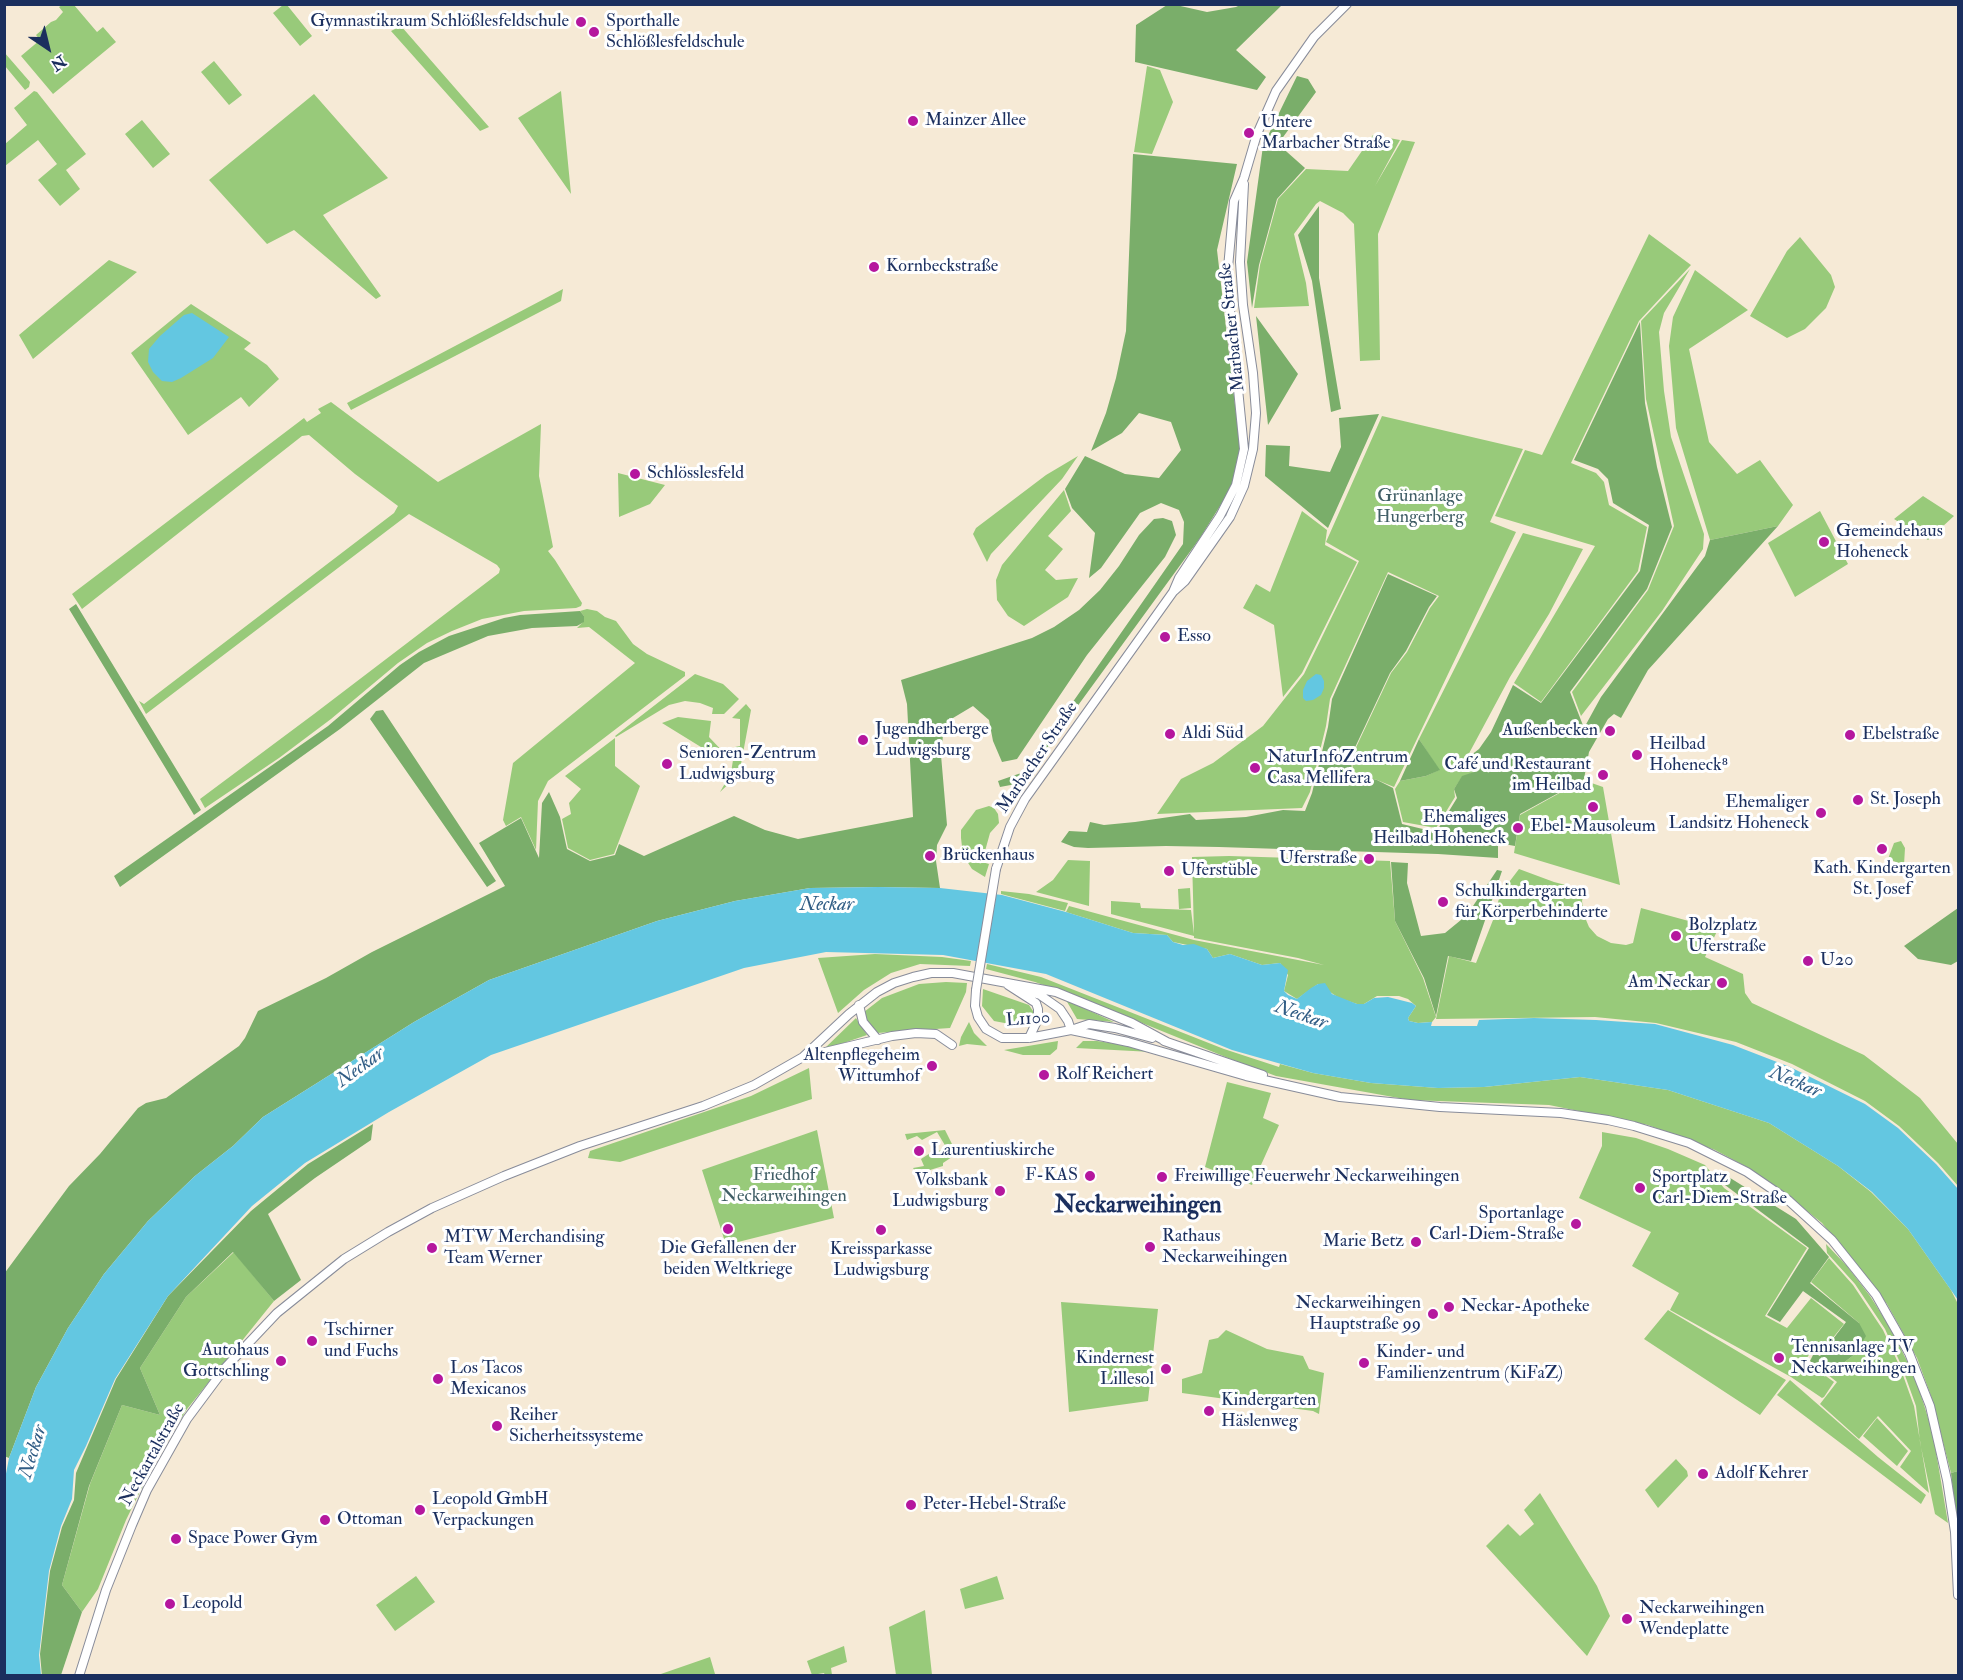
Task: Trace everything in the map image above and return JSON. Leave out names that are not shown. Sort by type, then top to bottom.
[{"type":"main road","name":"Marbacher Straße","points":[[1173,592],[1179,578],[1220,516],[1236,485],[1244,449],[1242,411],[1228,292],[1228,258],[1234,201],[1244,178],[1257,134],[1276,91],[1314,37],[1347,4]]},
{"type":"main road","name":"Marbacher Straße","points":[[975,1000],[996,869],[1010,826],[1030,791],[1173,592],[1189,576],[1220,534],[1238,502],[1250,468],[1256,413],[1240,262],[1244,178]]},
{"type":"main road","points":[[1231,325],[1241,330],[1246,326]]},
{"type":"main road","points":[[1242,411],[1251,410],[1256,413]]},
{"type":"main road","points":[[803,1057],[859,1005],[894,982],[931,973],[961,974],[1056,992],[1132,1023],[1167,1042],[1231,1063],[1278,1082]]},
{"type":"main road","points":[[1006,984],[1040,995],[1052,1002],[1064,1014],[1071,1030],[1128,1042],[1246,1076],[1373,1102],[1561,1113],[1625,1124],[1689,1143],[1747,1172],[1788,1200],[1832,1240],[1888,1314],[1909,1353],[1930,1406],[1945,1469],[1954,1524],[1959,1595]]},
{"type":"main road","points":[[1006,984],[1036,1003],[1038,1019],[1029,1038]]},
{"type":"main road","name":"L1100","points":[[975,1000],[978,1017],[986,1029],[1002,1038],[1029,1038],[1089,1024],[1103,1025],[1167,1042]]},
{"type":"main road","points":[[859,1005],[863,1022],[878,1040]]},
{"type":"main road","points":[[803,1057],[892,1036],[927,1033],[942,1037],[951,1045]]},
{"type":"main road","name":"Neckartalstraße","points":[[79,1676],[114,1566],[147,1490],[172,1444],[225,1368],[277,1313],[344,1259],[388,1232],[470,1190],[580,1146],[703,1106],[765,1080],[803,1057]]},
{"type":"green space","points":[[74,5],[97,32],[103,27],[116,42],[53,94],[21,56],[40,40],[36,35],[63,12],[59,7]]},
{"type":"green space","points":[[283,5],[287,5],[312,36],[300,46],[273,13]]},
{"type":"green space","points":[[1167,5],[1207,12],[1240,5],[1282,5],[1236,50],[1266,77],[1257,90],[1135,62],[1136,25]]},
{"type":"green space","points":[[401,26],[489,127],[480,131],[391,31]]},
{"type":"green space","points":[[4,52],[30,82],[29,87],[25,90],[5,66]]},
{"type":"green space","points":[[214,61],[242,95],[229,105],[201,72]]},
{"type":"green space","points":[[1147,66],[1160,70],[1173,102],[1152,154],[1134,152]]},
{"type":"green space","points":[[1297,76],[1308,79],[1316,92],[1278,144],[1305,168],[1277,199],[1259,265],[1252,308],[1247,262],[1263,146]]},
{"type":"green space","points":[[34,91],[86,154],[66,170],[80,189],[60,206],[38,180],[57,164],[38,140],[5,166],[5,144],[27,125],[14,108]]},
{"type":"green space","points":[[561,91],[571,194],[518,118]]},
{"type":"green space","points":[[314,94],[388,178],[323,215],[381,296],[376,299],[294,230],[267,244],[209,180]]},
{"type":"green space","points":[[142,120],[170,154],[153,168],[125,134]]},
{"type":"green space","points":[[1373,135],[1400,140],[1375,186],[1402,140],[1415,142],[1378,234],[1380,360],[1360,361],[1354,224],[1343,213],[1320,201],[1294,234],[1309,306],[1254,308],[1260,265],[1278,199],[1306,169],[1348,171]]},
{"type":"green space","points":[[1133,154],[1237,164],[1217,250],[1240,448],[1235,482],[1200,538],[1028,774],[1016,784],[1000,787],[998,781],[1024,772],[1183,544],[1184,522],[1179,510],[1161,503],[1140,513],[1101,568],[1089,578],[1095,533],[1072,508],[1065,489],[1085,456],[1125,474],[1159,478],[1181,450],[1171,422],[1139,413],[1122,433],[1091,451],[1106,413],[1126,331]]},
{"type":"green space","points":[[1319,206],[1319,278],[1341,409],[1331,412],[1312,281],[1298,235]]},
{"type":"green space","points":[[1649,234],[1691,265],[1639,321],[1571,463],[1596,473],[1604,482],[1609,505],[1647,527],[1638,571],[1541,702],[1514,683],[1595,546],[1495,516],[1525,450],[1542,455]]},
{"type":"green space","points":[[1800,237],[1831,275],[1835,287],[1826,308],[1805,329],[1787,338],[1750,316],[1787,251]]},
{"type":"green space","points":[[109,260],[137,272],[33,359],[19,335]]},
{"type":"green space","points":[[1690,269],[1664,313],[1659,332],[1671,437],[1704,534],[1703,549],[1662,611],[1581,716],[1572,692],[1648,590],[1674,526],[1646,399],[1641,321]]},
{"type":"green space","points":[[1695,270],[1748,310],[1689,349],[1709,442],[1737,474],[1760,460],[1793,505],[1778,526],[1710,540],[1676,428],[1669,346],[1673,317]]},
{"type":"green space","points":[[563,289],[561,301],[351,410],[347,403]]},
{"type":"green space","points":[[191,304],[251,343],[244,349],[267,365],[279,379],[249,407],[241,397],[188,435],[131,353]]},
{"type":"green space","points":[[1256,316],[1298,374],[1268,425]]},
{"type":"green space","points":[[1640,322],[1645,403],[1657,467],[1672,527],[1647,589],[1570,692],[1584,728],[1601,697],[1705,556],[1710,540],[1778,526],[1648,670],[1621,718],[1614,714],[1608,719],[1589,752],[1584,779],[1520,814],[1515,846],[1498,843],[1498,858],[1219,847],[1088,848],[1074,847],[1061,842],[1069,831],[1087,832],[1090,822],[1104,825],[1190,814],[1196,820],[1246,817],[1283,810],[1305,811],[1312,793],[1328,727],[1332,699],[1388,574],[1437,596],[1406,651],[1390,673],[1351,756],[1352,774],[1377,780],[1393,788],[1402,824],[1431,831],[1438,829],[1457,798],[1454,789],[1462,776],[1474,772],[1466,759],[1479,749],[1491,732],[1513,685],[1541,703],[1640,571],[1649,525],[1613,503],[1608,479],[1598,469],[1574,460]]},
{"type":"green space","points":[[331,402],[438,482],[541,424],[539,476],[553,547],[548,551],[582,603],[576,608],[524,611],[482,619],[427,643],[398,663],[331,719],[279,758],[205,808],[200,799],[499,573],[500,569],[497,565],[409,514],[146,714],[139,701],[144,704],[394,513],[398,506],[355,474],[309,435],[302,436],[82,609],[72,594],[304,418],[307,422],[321,413],[318,409]]},
{"type":"green space","points":[[1379,414],[1328,528],[1265,476],[1266,445],[1290,446],[1289,466],[1330,472],[1341,447],[1339,418]]},
{"type":"green space","name":"Grünanlage Hungerberg","points":[[1382,416],[1523,449],[1490,522],[1516,532],[1394,787],[1353,774],[1352,756],[1391,673],[1407,652],[1430,608],[1439,596],[1388,572],[1330,699],[1310,792],[1302,808],[1157,814],[1181,779],[1213,763],[1263,726],[1304,674],[1359,561],[1326,542]]},
{"type":"green space","points":[[1078,456],[1062,479],[991,554],[987,562],[973,534],[976,528],[1046,475]]},
{"type":"green space","points":[[618,473],[665,485],[650,504],[619,517]]},
{"type":"green space","points":[[1064,490],[1071,511],[1048,536],[1063,549],[1045,570],[1056,580],[1078,578],[1068,597],[1024,626],[1008,616],[997,600],[996,580],[1002,565]]},
{"type":"green space","points":[[1923,496],[1954,516],[1928,540],[1894,519]]},
{"type":"green space","points":[[1302,511],[1327,530],[1325,545],[1357,562],[1302,673],[1283,697],[1274,625],[1243,608],[1256,584],[1270,592]]},
{"type":"green space","points":[[1820,511],[1848,564],[1795,597],[1768,543]]},
{"type":"green space","points":[[1163,518],[1172,521],[1176,535],[1165,557],[1087,655],[1017,759],[1002,762],[993,741],[989,720],[973,706],[953,718],[943,735],[941,755],[947,825],[937,845],[936,861],[940,888],[810,888],[735,901],[657,921],[489,980],[414,1022],[263,1117],[233,1146],[195,1176],[148,1221],[104,1274],[68,1328],[36,1387],[9,1458],[4,1456],[4,1274],[69,1186],[100,1154],[138,1108],[146,1103],[166,1098],[239,1046],[258,1011],[505,886],[479,843],[521,818],[539,858],[542,803],[549,792],[560,817],[567,849],[590,861],[615,855],[619,844],[644,856],[734,816],[765,830],[798,839],[913,817],[907,704],[901,680],[1032,638],[1054,627],[1079,610],[1100,590],[1139,535],[1154,519]]},
{"type":"green space","points":[[1523,533],[1583,549],[1549,614],[1510,677],[1466,759],[1475,772],[1462,777],[1454,789],[1455,797],[1436,828],[1403,822],[1395,789],[1400,781],[1426,776],[1439,770],[1419,739]]},
{"type":"green space","points":[[76,604],[201,810],[194,815],[69,609]]},
{"type":"green space","points":[[587,609],[597,611],[616,621],[633,644],[647,654],[685,672],[685,676],[548,781],[538,801],[536,850],[521,817],[506,826],[503,820],[513,763],[635,663],[589,627],[577,628],[584,621],[584,616],[580,611]]},
{"type":"green space","points":[[580,611],[584,616],[584,622],[577,626],[532,628],[488,636],[424,663],[340,729],[120,887],[114,876],[328,726],[400,665],[419,652],[449,636],[504,618]]},
{"type":"green space","points":[[695,674],[723,684],[739,699],[724,714],[712,714],[713,708],[700,703],[685,701],[669,705],[615,736]]},
{"type":"green space","points":[[746,704],[751,710],[741,764],[733,780],[720,792],[731,773],[735,747],[740,746],[740,719],[732,718]]},
{"type":"green space","points":[[383,710],[496,881],[487,887],[370,719],[376,711]]},
{"type":"green space","points":[[678,717],[711,721],[709,737],[728,757],[722,760],[662,723]]},
{"type":"green space","points":[[615,738],[615,766],[640,786],[614,854],[590,860],[568,848],[562,819],[571,814],[569,803],[581,789],[565,776]]},
{"type":"green space","points":[[1419,739],[1440,770],[1426,776],[1400,781]]},
{"type":"green space","points":[[1583,780],[1603,787],[1620,885],[1514,853],[1520,815]]},
{"type":"green space","points":[[989,806],[994,808],[998,814],[999,823],[990,833],[982,862],[989,864],[985,877],[972,869],[963,855],[961,830],[976,810]]},
{"type":"green space","points":[[1901,841],[1905,848],[1904,865],[1888,859],[1894,843]]},
{"type":"green space","points":[[1192,857],[1390,861],[1395,921],[1423,978],[1436,1017],[1432,1022],[1409,1021],[1408,1018],[1416,1006],[1408,999],[1399,996],[1377,996],[1364,1004],[1357,1004],[1339,998],[1318,984],[1297,999],[1284,991],[1288,975],[1280,963],[1262,965],[1230,954],[1213,958],[1207,949],[1173,942],[1167,935],[1133,933],[1066,912],[1069,906],[1194,940],[1324,965],[1194,938],[1194,936],[1111,914],[1111,901],[1140,903],[1141,908],[1191,910],[1194,934]]},
{"type":"green space","points":[[1068,860],[1090,861],[1089,906],[1036,892],[1053,880]]},
{"type":"green space","points":[[1391,862],[1408,863],[1407,883],[1421,936],[1445,933],[1467,915],[1497,870],[1502,871],[1471,961],[1448,956],[1436,1016],[1424,978],[1395,921]]},
{"type":"green space","points":[[1519,869],[1585,890],[1582,901],[1589,927],[1597,936],[1611,943],[1626,945],[1633,943],[1641,908],[1718,929],[1705,957],[1743,974],[1745,993],[1752,1003],[1864,1055],[1920,1098],[1958,1144],[1958,1186],[1938,1163],[1899,1126],[1865,1101],[1792,1064],[1736,1042],[1656,1023],[1595,1017],[1436,1019],[1449,956],[1476,963],[1495,915],[1500,894]]},
{"type":"green space","points":[[1190,888],[1191,908],[1179,909],[1178,889]]},
{"type":"green space","points":[[1001,891],[1029,894],[1068,903],[1065,911],[1001,894]]},
{"type":"green space","points":[[1958,908],[1958,961],[1951,965],[1918,959],[1904,946]]},
{"type":"green space","points":[[875,954],[942,957],[971,961],[970,966],[920,964],[891,973],[864,990],[838,1013],[818,958]]},
{"type":"green space","points":[[987,964],[1041,977],[1224,1049],[1279,1067],[1280,1064],[1313,1073],[1371,1083],[1438,1088],[1484,1087],[1580,1077],[1668,1090],[1769,1123],[1838,1166],[1871,1192],[1908,1229],[1951,1290],[1958,1304],[1958,1471],[1951,1473],[1931,1396],[1917,1358],[1887,1304],[1822,1223],[1777,1187],[1715,1150],[1648,1125],[1549,1105],[1410,1100],[1276,1076],[1088,1001],[1035,982],[986,969]]},
{"type":"green space","points":[[967,983],[966,992],[950,1028],[877,1033],[866,1020],[864,1012],[882,998],[919,984]]},
{"type":"green space","points":[[983,989],[1029,1005],[1035,1014],[1028,1023],[1015,1025],[994,1021],[982,1006]]},
{"type":"green space","points":[[1066,1000],[1114,1022],[1077,1019]]},
{"type":"green space","points":[[856,1018],[867,1035],[823,1050]]},
{"type":"green space","points":[[969,1022],[974,1033],[987,1046],[967,1044],[959,1046]]},
{"type":"green space","points":[[1058,1041],[1057,1049],[1050,1055],[1023,1055],[1004,1050]]},
{"type":"green space","points":[[1083,1041],[1124,1045],[1152,1052],[1076,1048]]},
{"type":"green space","points":[[809,1068],[812,1099],[620,1162],[588,1158],[590,1151],[751,1096]]},
{"type":"green space","points":[[1227,1082],[1271,1093],[1263,1118],[1279,1125],[1252,1185],[1205,1167]]},
{"type":"green space","points":[[373,1124],[371,1140],[315,1178],[268,1214],[301,1280],[274,1301],[233,1252],[186,1297],[140,1368],[160,1415],[122,1405],[89,1486],[62,1585],[82,1612],[61,1675],[42,1676],[40,1654],[50,1571],[62,1527],[74,1500],[76,1473],[116,1379],[168,1296],[251,1211],[308,1164]]},
{"type":"green space","name":"Friedhof Neckarweihingen","points":[[817,1130],[834,1218],[726,1245],[702,1170]]},
{"type":"green space","points":[[945,1130],[955,1150],[955,1155],[943,1163],[943,1166],[917,1174],[913,1168],[924,1166],[921,1159],[935,1150],[937,1152],[946,1147],[937,1132],[922,1140],[917,1136],[907,1140],[905,1134]]},
{"type":"green space","points":[[1602,1132],[1636,1138],[1705,1165],[1724,1188],[1807,1248],[1765,1316],[1787,1328],[1811,1298],[1844,1324],[1820,1354],[1812,1350],[1805,1361],[1834,1382],[1824,1397],[1822,1398],[1791,1377],[1670,1310],[1679,1293],[1632,1266],[1651,1232],[1579,1198],[1602,1146]]},
{"type":"green space","points":[[1719,1171],[1796,1219],[1829,1257],[1810,1283],[1859,1323],[1866,1336],[1855,1354],[1828,1375],[1810,1361],[1814,1353],[1820,1356],[1846,1322],[1803,1291],[1780,1322],[1767,1315],[1809,1248],[1717,1179]]},
{"type":"green space","points":[[1826,1244],[1847,1266],[1870,1296],[1891,1329],[1916,1379],[1933,1434],[1948,1523],[1935,1514],[1920,1442],[1916,1406],[1902,1367],[1885,1329],[1855,1284],[1827,1253]]},
{"type":"green space","points":[[234,1252],[274,1301],[187,1409],[155,1461],[126,1520],[98,1589],[82,1612],[62,1585],[90,1484],[122,1405],[160,1415],[140,1368],[186,1297]]},
{"type":"green space","points":[[1829,1258],[1853,1285],[1883,1330],[1900,1367],[1914,1406],[1929,1493],[1900,1467],[1911,1451],[1878,1416],[1859,1439],[1820,1404],[1837,1382],[1828,1375],[1855,1354],[1859,1323],[1811,1282]]},
{"type":"green space","points":[[1061,1302],[1158,1309],[1148,1401],[1069,1412]]},
{"type":"green space","points":[[1668,1310],[1786,1380],[1760,1415],[1644,1339]]},
{"type":"green space","points":[[1226,1330],[1267,1349],[1303,1356],[1309,1369],[1324,1373],[1319,1414],[1313,1411],[1182,1393],[1182,1379],[1202,1373],[1209,1340],[1218,1338]]},
{"type":"green space","points":[[1790,1380],[1878,1457],[1926,1495],[1921,1504],[1777,1395]]},
{"type":"green space","points":[[1877,1418],[1908,1451],[1897,1466],[1863,1436]]},
{"type":"green space","points":[[1676,1459],[1687,1471],[1688,1476],[1658,1508],[1645,1490]]},
{"type":"green space","points":[[1958,1471],[1958,1541],[1951,1473]]},
{"type":"green space","points":[[1540,1493],[1597,1586],[1610,1616],[1587,1656],[1486,1546],[1508,1524],[1520,1536],[1534,1524],[1524,1510]]},
{"type":"green space","points":[[416,1576],[435,1602],[395,1631],[376,1605]]},
{"type":"green space","points":[[997,1576],[1004,1599],[965,1609],[960,1589]]},
{"type":"green space","points":[[925,1610],[932,1675],[896,1675],[889,1627]]},
{"type":"green space","points":[[844,1646],[847,1662],[831,1668],[832,1675],[824,1673],[812,1675],[807,1661]]},
{"type":"green space","points":[[710,1657],[715,1674],[720,1675],[658,1675]]},
{"type":"water","points":[[192,313],[229,337],[213,358],[181,378],[172,382],[162,381],[153,372],[148,362],[149,349],[184,315]]},
{"type":"water","points":[[1316,674],[1321,675],[1324,688],[1321,695],[1306,701],[1303,698],[1303,690],[1307,681]]},
{"type":"water","name":"Neckar","points":[[810,888],[940,888],[1002,895],[1133,933],[1167,935],[1173,942],[1183,945],[1194,944],[1207,949],[1213,958],[1230,954],[1262,965],[1280,963],[1288,970],[1284,991],[1297,999],[1318,984],[1325,983],[1332,994],[1357,1004],[1364,1004],[1374,998],[1388,997],[1412,1003],[1416,1006],[1408,1018],[1409,1021],[1432,1022],[1431,1026],[1477,1026],[1479,1020],[1534,1018],[1596,1020],[1655,1024],[1733,1045],[1790,1067],[1865,1104],[1898,1128],[1936,1164],[1958,1189],[1958,1300],[1908,1229],[1872,1192],[1838,1166],[1769,1123],[1668,1090],[1580,1077],[1484,1087],[1438,1088],[1371,1083],[1313,1073],[1232,1050],[1046,974],[943,955],[826,952],[744,968],[491,1055],[389,1112],[305,1163],[252,1206],[168,1296],[115,1379],[74,1470],[72,1499],[61,1526],[49,1571],[39,1655],[41,1675],[5,1676],[4,1484],[9,1458],[36,1387],[68,1328],[104,1274],[148,1221],[195,1176],[233,1146],[263,1117],[414,1022],[489,980],[657,921],[735,901]]},
{"type":"place","name":"Gymnastikraum Schlößlesfeldschule","points":[[581,22]]},
{"type":"place","name":"Sporthalle Schlößlesfeldschule","points":[[594,32]]},
{"type":"place","name":"Mainzer Allee","points":[[913,121]]},
{"type":"place","name":"Untere Marbacher Straße","points":[[1249,133]]},
{"type":"place","name":"Kornbeckstraße","points":[[874,267]]},
{"type":"place","name":"Schlösslesfeld","points":[[635,474]]},
{"type":"place","name":"Gemeindehaus Hoheneck","points":[[1824,542]]},
{"type":"place","name":"Esso","points":[[1165,637]]},
{"type":"place","name":"Außenbecken","points":[[1610,731]]},
{"type":"place","name":"Aldi Süd","points":[[1170,734]]},
{"type":"place","name":"Ebelstraße","points":[[1850,735]]},
{"type":"place","name":"Jugendherberge Ludwigsburg","points":[[863,740]]},
{"type":"place","name":"Heilbad Hoheneck⁸","points":[[1637,755]]},
{"type":"place","name":"Senioren-Zentrum Ludwigsburg","points":[[667,764]]},
{"type":"place","name":"NaturInfoZentrum Casa Mellifera","points":[[1255,768]]},
{"type":"place","name":"Café und Restaurant im Heilbad","points":[[1603,775]]},
{"type":"place","name":"St. Joseph","points":[[1858,800]]},
{"type":"place","name":"Ebel-Mausoleum","points":[[1593,807]]},
{"type":"place","name":"Ehemaliger Landsitz Hoheneck","points":[[1821,813]]},
{"type":"place","name":"Ehemaliges Heilbad Hoheneck","points":[[1518,828]]},
{"type":"place","name":"Kath. Kindergarten St. Josef","points":[[1882,849]]},
{"type":"place","name":"Brückenhaus","points":[[930,856]]},
{"type":"place","name":"Uferstraße","points":[[1369,859]]},
{"type":"place","name":"Uferstüble","points":[[1169,871]]},
{"type":"place","name":"Schulkindergarten für Körperbehinderte","points":[[1443,902]]},
{"type":"place","name":"Bolzplatz Uferstraße","points":[[1676,936]]},
{"type":"place","name":"U20","points":[[1808,961]]},
{"type":"place","name":"Am Neckar","points":[[1722,983]]},
{"type":"place","name":"Altenpflegeheim Wittumhof","points":[[932,1066]]},
{"type":"place","name":"Rolf Reichert","points":[[1044,1075]]},
{"type":"place","name":"Laurentiuskirche","points":[[919,1151]]},
{"type":"place","name":"F-KAS","points":[[1090,1176]]},
{"type":"place","name":"Freiwillige Feuerwehr Neckarweihingen","points":[[1162,1177]]},
{"type":"place","name":"Sportplatz Carl-Diem-Straße","points":[[1640,1188]]},
{"type":"place","name":"Volksbank Ludwigsburg","points":[[1000,1191]]},
{"type":"place","name":"Sportanlage Carl-Diem-Straße","points":[[1576,1224]]},
{"type":"place","name":"Die Gefallenen der beiden Weltkriege","points":[[728,1229]]},
{"type":"place","name":"Kreissparkasse Ludwigsburg","points":[[881,1230]]},
{"type":"place","name":"Marie Betz","points":[[1416,1242]]},
{"type":"place","name":"Rathaus Neckarweihingen","points":[[1150,1247]]},
{"type":"place","name":"MTW Merchandising Team Werner","points":[[432,1248]]},
{"type":"place","name":"Neckar-Apotheke","points":[[1449,1307]]},
{"type":"place","name":"Neckarweihingen Hauptstraße 99","points":[[1433,1314]]},
{"type":"place","name":"Tschirner und Fuchs","points":[[312,1341]]},
{"type":"place","name":"Tennisanlage TV Neckarweihingen","points":[[1779,1358]]},
{"type":"place","name":"Autohaus Gottschling","points":[[281,1361]]},
{"type":"place","name":"Kinder- und Familienzentrum (KiFaZ)","points":[[1364,1363]]},
{"type":"place","name":"Kindernest Lillesol","points":[[1166,1369]]},
{"type":"place","name":"Los Tacos Mexicanos","points":[[438,1379]]},
{"type":"place","name":"Kindergarten Häslenweg","points":[[1209,1411]]},
{"type":"place","name":"Reiher Sicherheitssysteme","points":[[497,1426]]},
{"type":"place","name":"Adolf Kehrer","points":[[1703,1474]]},
{"type":"place","name":"Peter-Hebel-Straße","points":[[911,1505]]},
{"type":"place","name":"Leopold GmbH Verpackungen","points":[[420,1510]]},
{"type":"place","name":"Ottoman","points":[[325,1520]]},
{"type":"place","name":"Space Power Gym","points":[[176,1539]]},
{"type":"place","name":"Leopold","points":[[170,1604]]},
{"type":"place","name":"Neckarweihingen Wendeplatte","points":[[1627,1619]]},
{"type":"district","name":"Neckarweihingen","points":[[1138,1207]]}]
